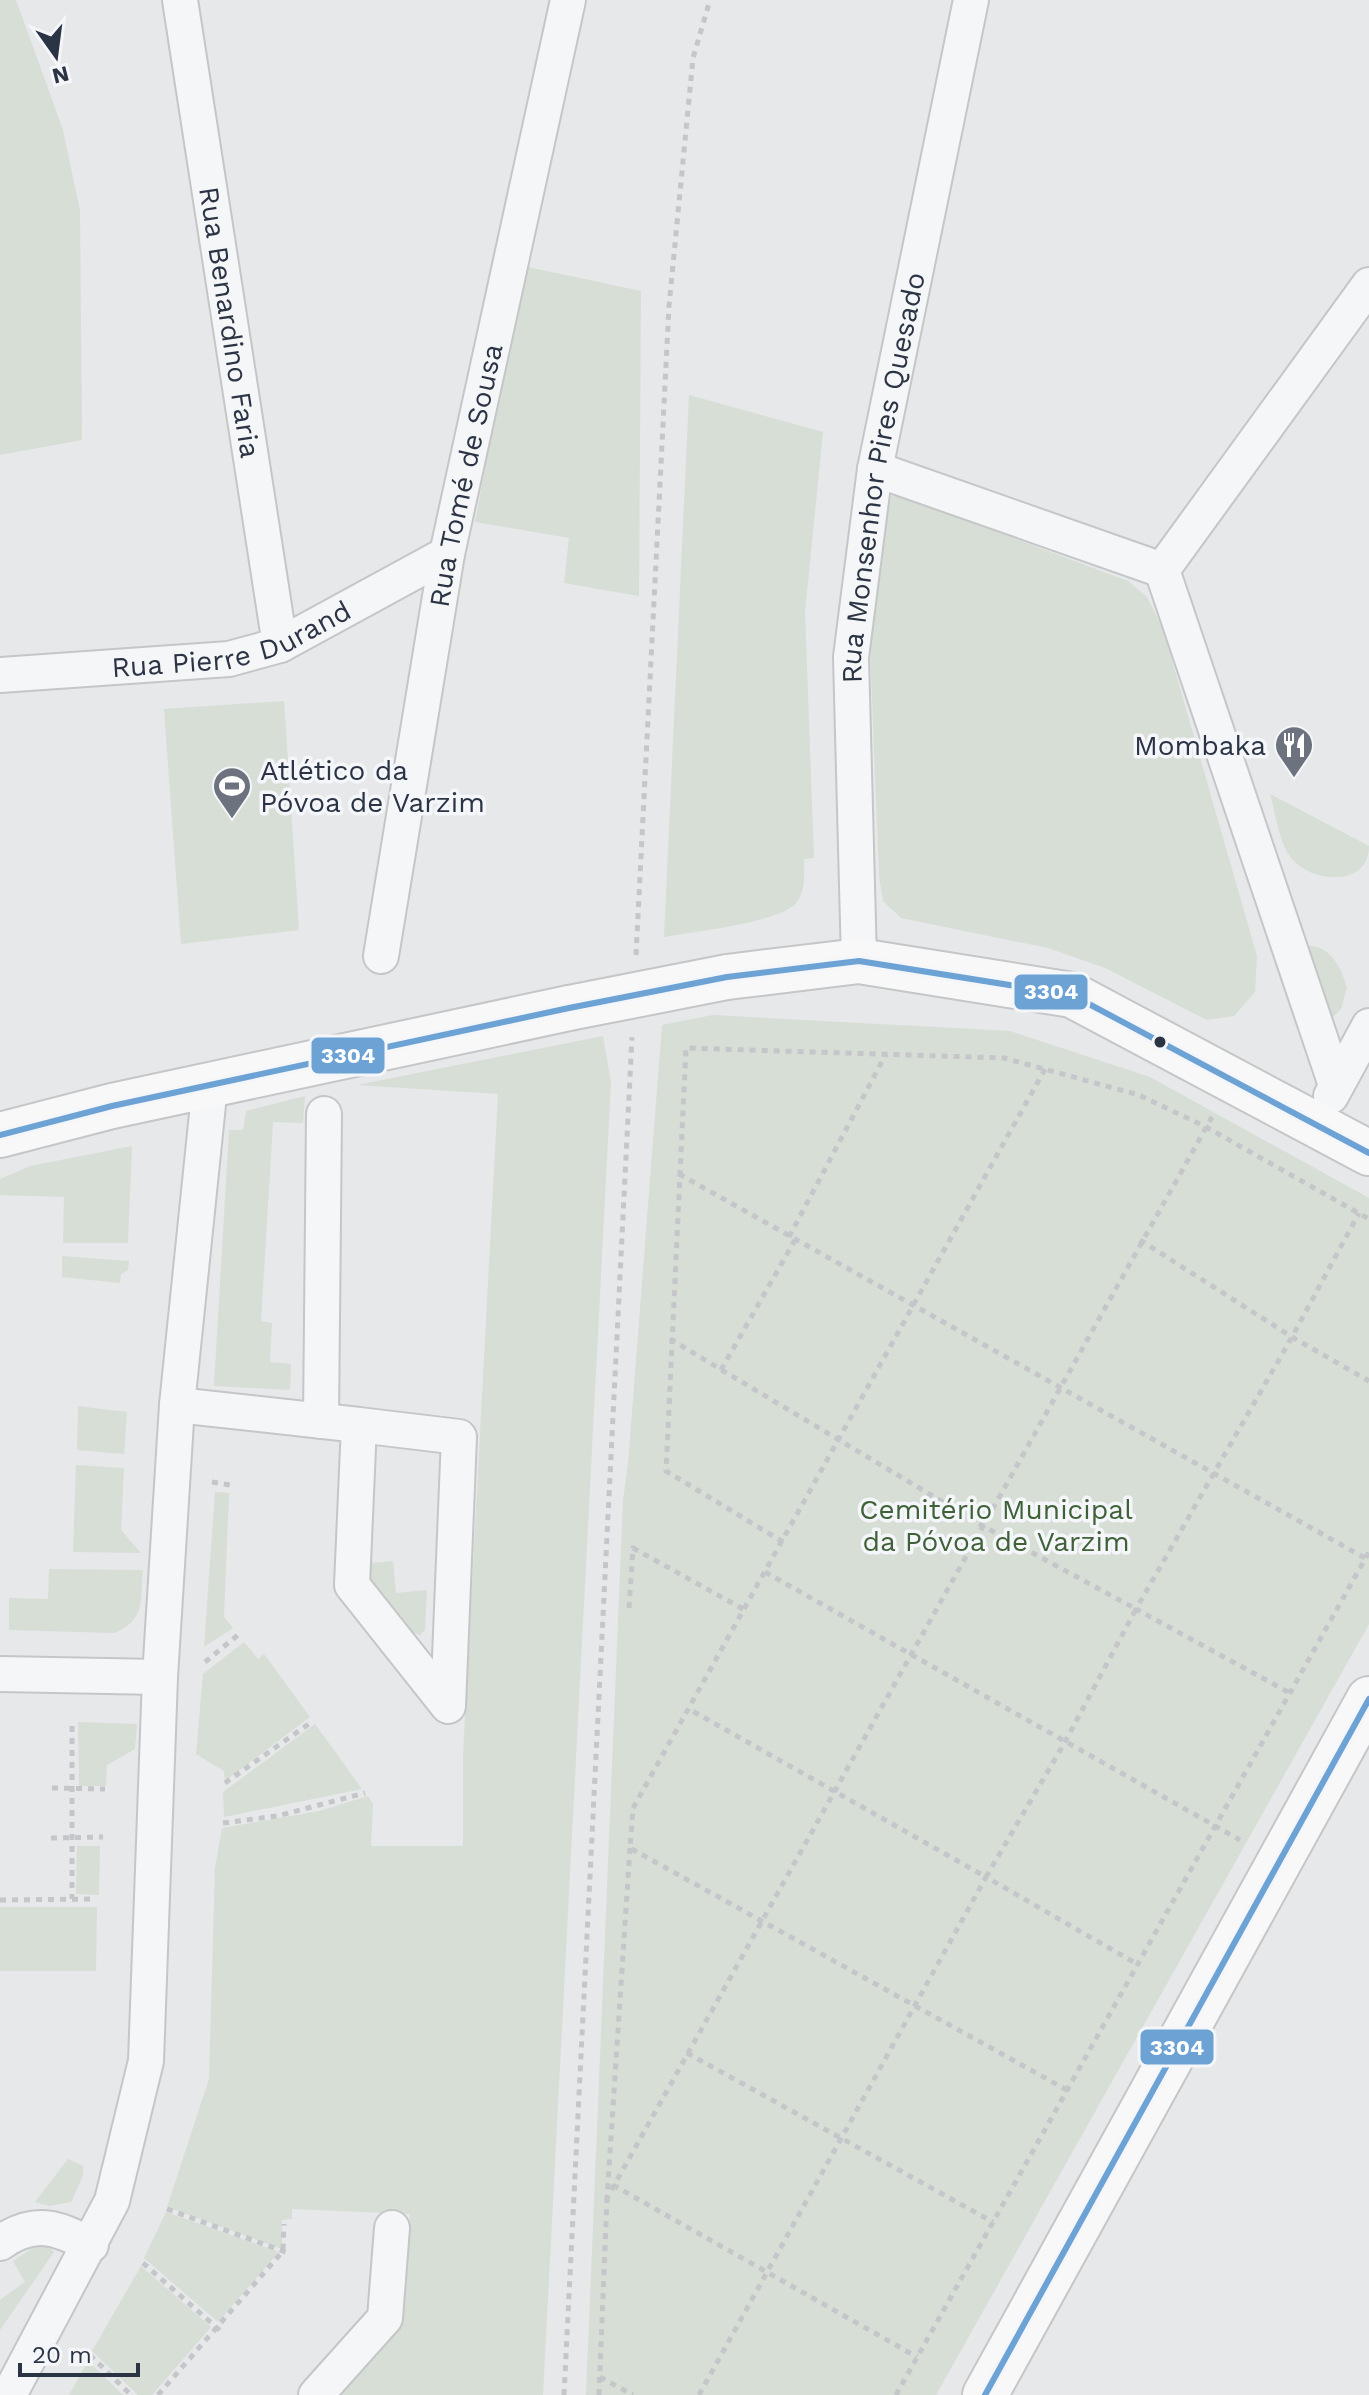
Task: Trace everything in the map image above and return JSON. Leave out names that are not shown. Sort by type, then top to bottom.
[{"type":"main road","points":[[0,1135],[210,1085],[569,1008],[727,977],[859,961],[1072,995],[1327,1104],[1369,1153]]},
{"type":"main road","points":[[996,2389],[1369,1699]]},
{"type":"street","name":"Rua Benardino Faria","points":[[180,0],[280,645]]},
{"type":"street","name":"Rua Tomé de Sousa","points":[[381,956],[447,554],[568,0]]},
{"type":"street","name":"Rua Monsenhor Pires Quesado","points":[[859,961],[851,657],[875,469],[971,0]]},
{"type":"street","points":[[1162,570],[1369,285]]},
{"type":"street","points":[[875,469],[1162,570]]},
{"type":"street","name":"Rua Pierre Durand","points":[[0,675],[229,659],[280,645],[447,554]]},
{"type":"street","points":[[1162,570],[1327,1104]]},
{"type":"street","points":[[1327,1104],[1369,1026]]},
{"type":"street","points":[[9,2395],[112,2201],[146,2061],[160,1677],[177,1405],[210,1085]]},
{"type":"street","points":[[321,1421],[324,1114]]},
{"type":"street","points":[[177,1405],[359,1425],[459,1437],[448,1706],[352,1585],[359,1425]]},
{"type":"street","points":[[0,1674],[160,1677]]},
{"type":"street","points":[[0,2243],[36,2226],[69,2233],[91,2245]]},
{"type":"street","points":[[316,2395],[385,2318],[392,2228]]},
{"type":"path","points":[[636,960],[669,306],[693,58],[710,0]]},
{"type":"path","points":[[564,2395],[633,1024]]},
{"type":"path","points":[[783,1542],[666,1471],[686,1048],[1004,1058],[1139,1095],[1206,1127],[1369,1219]]},
{"type":"path","points":[[721,1370],[886,1054]]},
{"type":"path","points":[[599,2395],[607,2198],[633,1808],[1045,1069]]},
{"type":"path","points":[[607,2198],[1140,1240],[1206,1127]]},
{"type":"path","points":[[679,1174],[1059,1389],[1367,1555],[896,2395]]},
{"type":"path","points":[[699,2395],[1359,1213]]},
{"type":"path","points":[[1140,1240],[1292,1337],[1369,1381]]},
{"type":"path","points":[[670,1339],[983,1526],[1288,1692]]},
{"type":"path","points":[[212,1482],[230,1485]]},
{"type":"path","points":[[629,1608],[633,1548],[745,1610]]},
{"type":"path","points":[[765,1572],[1240,1840]]},
{"type":"path","points":[[205,1662],[238,1635]]},
{"type":"path","points":[[689,1709],[1137,1964]]},
{"type":"path","points":[[225,1783],[313,1721]]},
{"type":"path","points":[[72,1726],[72,1899]]},
{"type":"path","points":[[52,1788],[105,1789]]},
{"type":"path","points":[[223,1823],[277,1816],[365,1793]]},
{"type":"path","points":[[51,1838],[103,1837]]},
{"type":"path","points":[[630,1848],[1067,2090]]},
{"type":"path","points":[[0,1900],[96,1899]]},
{"type":"path","points":[[687,2053],[993,2222]]},
{"type":"path","points":[[613,2185],[917,2357]]},
{"type":"path","points":[[167,2209],[291,2254]]},
{"type":"path","points":[[158,2395],[283,2251],[284,2224]]},
{"type":"path","points":[[143,2263],[224,2334]]},
{"type":"path","points":[[90,2355],[131,2395]]},
{"type":"path","points":[[600,2377],[633,2395]]},
{"type":"green space","points":[[0,0],[16,0],[63,130],[80,211],[82,440],[0,455]]},
{"type":"green space","points":[[523,266],[641,291],[639,596],[564,583],[569,538],[475,522]]},
{"type":"green space","points":[[689,395],[823,432],[805,612],[814,858],[804,859],[802,892],[789,909],[756,921],[664,937]]},
{"type":"green space","points":[[898,495],[1128,581],[1147,597],[1163,629],[1257,956],[1255,992],[1234,1016],[1207,1020],[1105,968],[1048,948],[901,918],[883,901],[879,876],[869,622],[883,498]]},
{"type":"green space","name":"Atlético da Póvoa de Varzim","points":[[284,701],[299,930],[181,944],[164,709]]},
{"type":"green space","points":[[1270,794],[1369,846],[1367,860],[1350,875],[1338,877],[1325,877],[1301,867],[1284,845]]},
{"type":"green space","points":[[1304,945],[1321,949],[1333,958],[1347,987],[1341,1009],[1330,1020]]},
{"type":"green space","name":"Cemitério Municipal da Póvoa de Varzim","points":[[713,1015],[1010,1031],[1150,1077],[1369,1198],[1369,1624],[936,2395],[586,2395],[623,1500],[662,1025]]},
{"type":"green space","points":[[603,1036],[611,1082],[543,2395],[333,2395],[401,2320],[410,2214],[292,2209],[292,2219],[282,2220],[282,2249],[167,2207],[209,2079],[215,1868],[222,1828],[319,1811],[368,1796],[373,1804],[371,1846],[463,1846],[463,1755],[498,1094],[357,1085]]},
{"type":"green space","points":[[305,1096],[303,1123],[273,1122],[261,1321],[272,1323],[270,1362],[291,1364],[290,1390],[214,1386],[229,1130],[243,1130],[246,1111]]},
{"type":"green space","points":[[132,1146],[128,1243],[63,1243],[64,1197],[0,1195],[0,1179],[30,1166]]},
{"type":"green space","points":[[62,1256],[129,1261],[128,1270],[121,1274],[120,1283],[62,1277]]},
{"type":"green space","points":[[78,1406],[127,1412],[124,1454],[77,1450]]},
{"type":"green space","points":[[76,1465],[124,1468],[121,1530],[141,1553],[73,1552]]},
{"type":"green space","points":[[215,1492],[229,1493],[224,1617],[233,1628],[204,1647]]},
{"type":"green space","points":[[393,1561],[396,1593],[427,1590],[425,1630],[420,1635],[414,1633],[358,1564]]},
{"type":"green space","points":[[49,1569],[143,1570],[141,1600],[136,1616],[114,1633],[9,1630],[9,1598],[48,1599]]},
{"type":"green space","points":[[244,1642],[258,1659],[264,1654],[310,1717],[225,1781],[224,1771],[196,1754],[203,1674]]},
{"type":"green space","points":[[78,1722],[137,1724],[135,1749],[107,1765],[106,1786],[79,1786]]},
{"type":"green space","points":[[315,1724],[362,1789],[224,1817],[223,1792]]},
{"type":"green space","points":[[77,1846],[100,1846],[99,1895],[76,1894]]},
{"type":"green space","points":[[0,1907],[97,1907],[96,1971],[0,1971]]},
{"type":"green space","points":[[68,2159],[83,2166],[83,2176],[71,2202],[49,2206],[35,2202]]},
{"type":"green space","points":[[166,2212],[279,2252],[218,2322],[144,2258]]},
{"type":"green space","points":[[43,2241],[54,2252],[0,2330],[0,2300],[25,2282],[13,2261]]},
{"type":"green space","points":[[141,2266],[211,2327],[152,2395],[138,2395],[92,2351]]},
{"type":"green space","points":[[88,2361],[123,2395],[69,2395]]},
{"type":"transit line","name":"3304","points":[[0,1135],[112,1106],[569,1008],[727,977],[859,961],[1072,995],[1369,1153]]},
{"type":"transit line","name":"3304","points":[[985,2395],[1369,1699]]},
{"type":"place","name":"Mombaka","points":[[1294,779]]},
{"type":"place","name":"Atlético da Póvoa de Varzim","points":[[232,820]]}]
